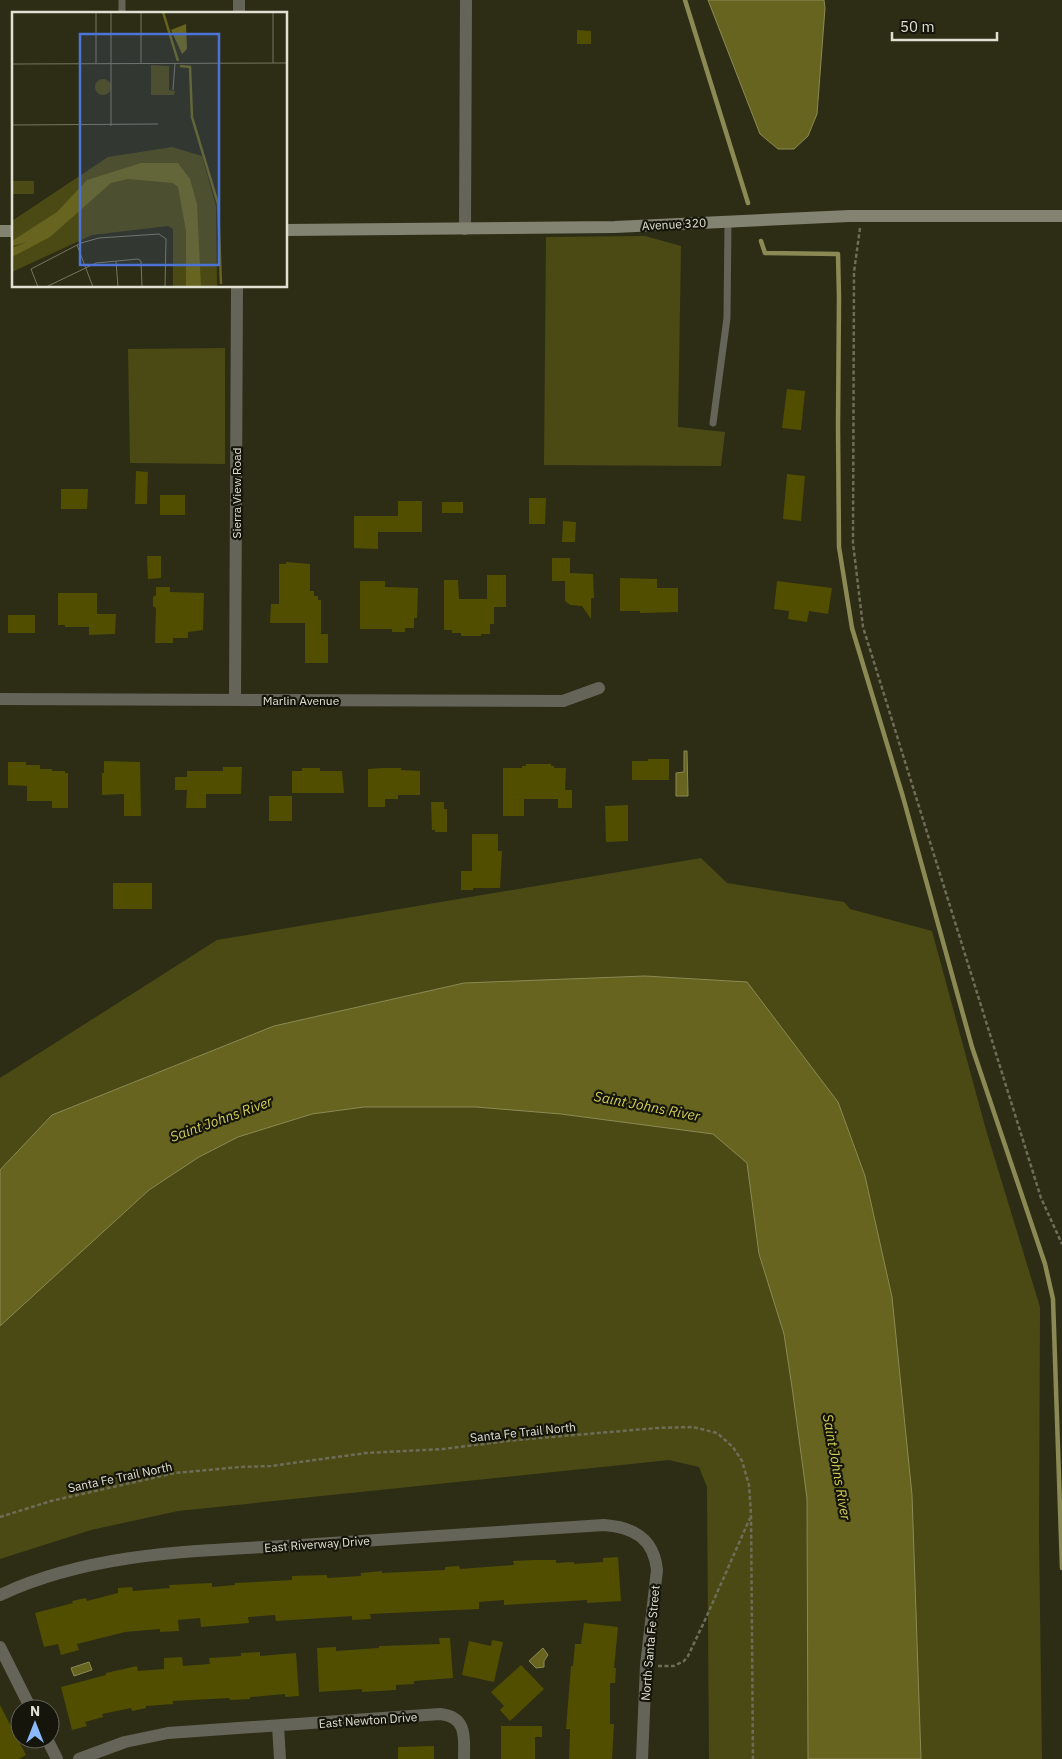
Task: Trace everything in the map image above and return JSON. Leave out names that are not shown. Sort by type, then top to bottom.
[{"type":"street","points":[[465,229],[466,0]]},
{"type":"street","name":"Avenue 320","points":[[288,230],[615,227],[862,216],[1062,216]]},
{"type":"street","name":"Sierra View Road","points":[[235,700],[237,288]]},
{"type":"street","name":"Marlin Avenue","points":[[0,699],[562,702],[599,688]]},
{"type":"street","name":"East Riverway Drive","points":[[0,1594],[32,1581],[88,1565],[170,1553],[604,1525],[627,1528],[638,1534]]},
{"type":"street","name":"North Santa Fe Street","points":[[638,1534],[647,1542],[652,1551],[657,1570],[646,1665],[642,1759]]},
{"type":"street","points":[[0,1647],[27,1699]]},
{"type":"street","name":"East Newton Drive","points":[[79,1759],[125,1742],[168,1733],[440,1714],[457,1720],[463,1729],[464,1759]]},
{"type":"street","points":[[278,1726],[280,1759]]},
{"type":"lane","points":[[714,424],[727,318],[728,222]]},
{"type":"path","points":[[862,216],[854,272],[853,543],[863,627],[1041,1198],[1048,1218],[1062,1244]]},
{"type":"path","name":"Santa Fe Trail North","points":[[0,1517],[51,1501],[176,1473],[270,1466],[366,1453],[443,1449],[657,1428],[693,1427],[717,1433],[733,1447],[742,1461],[749,1485],[751,1514],[753,1759]]},
{"type":"path","points":[[646,1665],[674,1666],[684,1662],[705,1620],[751,1514]]},
{"type":"shaded area","points":[[645,236],[681,246],[678,427],[725,432],[721,466],[544,465],[546,237]]},
{"type":"shaded area","points":[[225,348],[225,464],[130,463],[128,349]]},
{"type":"shaded area","points":[[701,858],[727,883],[844,902],[850,909],[932,931],[986,1130],[1040,1307],[1039,1535],[1042,1759],[709,1759],[707,1487],[699,1467],[669,1460],[178,1511],[91,1530],[0,1559],[0,1078],[217,940]]},
{"type":"water","points":[[708,0],[824,0],[817,114],[808,136],[794,149],[778,149],[760,134]]},
{"type":"water","points":[[684,751],[687,751],[688,796],[676,796],[676,773],[684,772]]},
{"type":"water","name":"Saint Johns River","points":[[645,976],[747,982],[838,1102],[865,1176],[892,1297],[912,1495],[921,1759],[808,1759],[807,1498],[784,1334],[759,1254],[747,1163],[713,1134],[561,1114],[476,1107],[364,1107],[312,1114],[238,1137],[199,1157],[149,1190],[0,1326],[0,1170],[52,1115],[274,1026],[464,983]]},
{"type":"water","points":[[543,1648],[548,1655],[544,1661],[544,1667],[536,1668],[529,1661]]},
{"type":"water","points":[[89,1662],[92,1670],[74,1676],[71,1668]]},
{"type":"building","points":[[577,30],[591,31],[591,44],[577,44]]},
{"type":"building","points":[[787,389],[805,391],[801,430],[782,428]]},
{"type":"building","points":[[136,471],[148,472],[147,504],[135,504]]},
{"type":"building","points":[[787,474],[805,476],[801,521],[783,519]]},
{"type":"building","points":[[61,489],[88,489],[87,509],[61,509]]},
{"type":"building","points":[[160,495],[185,495],[185,515],[160,515]]},
{"type":"building","points":[[529,498],[546,498],[545,524],[529,524]]},
{"type":"building","points":[[398,501],[422,501],[422,532],[378,532],[378,549],[354,548],[354,516],[398,516]]},
{"type":"building","points":[[442,502],[463,502],[463,513],[442,513]]},
{"type":"building","points":[[563,521],[576,522],[575,542],[562,542]]},
{"type":"building","points":[[147,556],[161,556],[161,578],[148,579]]},
{"type":"building","points":[[552,558],[570,558],[570,573],[593,574],[594,598],[591,598],[591,619],[582,606],[570,605],[565,601],[565,581],[552,581]]},
{"type":"building","points":[[286,562],[310,564],[310,591],[314,591],[314,596],[318,596],[318,600],[321,600],[321,634],[328,634],[328,663],[305,663],[305,623],[270,623],[271,604],[279,604],[279,564],[286,564]]},
{"type":"building","points":[[487,575],[506,575],[506,607],[494,607],[494,624],[490,624],[490,634],[461,636],[461,633],[452,633],[452,630],[444,630],[444,580],[458,580],[459,599],[487,599]]},
{"type":"building","points":[[620,578],[657,579],[657,588],[678,588],[678,612],[640,613],[640,611],[620,611]]},
{"type":"building","points":[[360,581],[385,581],[385,587],[418,588],[417,618],[414,618],[414,628],[405,628],[405,632],[392,632],[392,629],[360,629]]},
{"type":"building","points":[[777,581],[832,588],[828,614],[809,611],[807,622],[788,619],[789,611],[774,609]]},
{"type":"building","points":[[156,587],[170,587],[170,592],[204,593],[203,630],[188,632],[188,638],[173,638],[173,643],[155,643],[156,608],[153,606],[153,597],[156,595]]},
{"type":"building","points":[[58,593],[97,593],[97,614],[116,614],[115,634],[89,635],[89,627],[65,627],[65,625],[58,625]]},
{"type":"building","points":[[8,615],[35,615],[35,633],[8,633]]},
{"type":"building","points":[[648,759],[669,759],[669,780],[632,780],[632,761],[648,761]]},
{"type":"building","points":[[104,761],[140,762],[141,816],[124,816],[124,794],[102,795]]},
{"type":"building","points":[[8,762],[26,762],[26,765],[40,765],[40,769],[52,769],[52,771],[65,771],[65,773],[68,773],[68,808],[52,808],[52,801],[27,801],[27,786],[8,785]]},
{"type":"building","points":[[526,764],[551,764],[554,768],[566,768],[565,790],[572,790],[572,808],[558,808],[558,799],[524,799],[524,816],[503,816],[503,768],[522,768]]},
{"type":"building","points":[[223,767],[242,767],[241,794],[206,794],[206,808],[186,808],[187,790],[175,790],[175,777],[187,777],[187,771],[223,771]]},
{"type":"building","points":[[302,768],[320,768],[320,771],[342,771],[344,793],[292,793],[292,771],[302,771]]},
{"type":"building","points":[[383,768],[420,771],[420,795],[398,795],[398,799],[385,799],[385,807],[368,807],[368,769]]},
{"type":"building","points":[[269,796],[292,796],[292,821],[269,821]]},
{"type":"building","points":[[431,802],[444,802],[444,809],[447,809],[447,832],[435,832],[435,830],[432,830]]},
{"type":"building","points":[[628,805],[628,841],[606,842],[605,806]]},
{"type":"building","points":[[472,834],[498,834],[498,851],[502,851],[500,888],[461,890],[461,871],[472,871]]},
{"type":"building","points":[[113,883],[152,883],[152,909],[113,909]]},
{"type":"building","points":[[618,1557],[621,1601],[587,1603],[587,1600],[504,1605],[504,1600],[479,1602],[479,1609],[370,1614],[371,1619],[352,1620],[352,1616],[276,1621],[275,1615],[248,1617],[249,1623],[201,1627],[200,1618],[178,1620],[179,1631],[160,1632],[160,1629],[125,1632],[77,1644],[79,1650],[61,1655],[58,1644],[44,1647],[35,1613],[73,1603],[72,1601],[86,1598],[87,1601],[118,1593],[118,1588],[132,1587],[133,1591],[170,1588],[169,1585],[212,1583],[212,1587],[235,1585],[235,1583],[292,1580],[292,1576],[327,1575],[327,1578],[361,1576],[361,1573],[382,1571],[382,1573],[445,1570],[445,1567],[459,1566],[460,1569],[514,1565],[513,1561],[534,1560],[556,1560],[556,1563],[574,1562],[574,1564],[603,1562],[603,1558]]},
{"type":"building","points":[[584,1623],[618,1627],[614,1668],[616,1668],[615,1683],[610,1683],[610,1724],[614,1724],[612,1759],[569,1759],[570,1729],[566,1729],[571,1666],[573,1666],[575,1644],[581,1644]]},
{"type":"building","points":[[439,1638],[450,1638],[453,1678],[414,1681],[414,1684],[396,1685],[396,1690],[362,1692],[362,1689],[319,1692],[317,1648],[336,1647],[336,1651],[379,1648],[379,1646],[440,1644]]},
{"type":"building","points":[[492,1640],[503,1642],[494,1682],[462,1675],[469,1641],[491,1646]]},
{"type":"building","points":[[260,1652],[260,1656],[296,1653],[299,1696],[285,1697],[285,1694],[250,1697],[250,1699],[230,1700],[229,1698],[173,1701],[173,1704],[146,1706],[146,1708],[132,1711],[131,1708],[102,1714],[103,1717],[85,1722],[87,1726],[72,1730],[61,1687],[106,1675],[106,1673],[137,1666],[138,1671],[164,1669],[164,1658],[182,1657],[183,1666],[210,1664],[209,1658],[241,1656],[241,1653]]},
{"type":"building","points":[[521,1665],[544,1689],[510,1721],[500,1710],[504,1706],[491,1692]]},
{"type":"building","points":[[0,1705],[10,1724],[10,1749],[23,1749],[26,1755],[19,1759],[0,1759]]},
{"type":"building","points":[[501,1726],[542,1726],[542,1737],[535,1737],[535,1759],[501,1759]]},
{"type":"building","points":[[434,1746],[434,1759],[398,1759],[398,1747]]},
{"type":"waterway","points":[[685,0],[748,203]]},
{"type":"waterway","points":[[761,241],[765,253],[838,254],[839,547],[852,628],[903,797],[972,1047],[1045,1264],[1053,1299],[1062,1568]]}]
